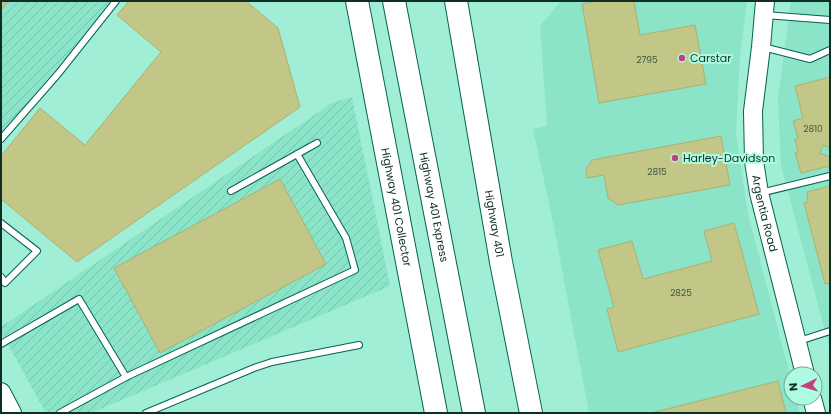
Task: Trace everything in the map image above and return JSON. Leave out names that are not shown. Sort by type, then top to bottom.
[{"type":"highway","name":"Highway 401 Collector","points":[[357,1],[436,413]]},
{"type":"highway","name":"Highway 401 Express","points":[[394,1],[474,413]]},
{"type":"highway","points":[[451,1],[462,34]]},
{"type":"highway","points":[[456,1],[462,34]]},
{"type":"highway","name":"Highway 401","points":[[462,34],[500,262],[531,413]]},
{"type":"street","name":"Argentia Road","points":[[764,8],[753,111],[754,161],[759,193],[803,366]]},
{"type":"street","points":[[1,392],[12,413]]},
{"type":"lane","points":[[1,139],[58,74],[116,1]]},
{"type":"lane","points":[[764,8],[830,20]]},
{"type":"lane","points":[[761,47],[810,59],[830,50]]},
{"type":"lane","points":[[231,191],[317,143]]},
{"type":"lane","points":[[60,413],[126,377],[355,270],[346,238],[297,154]]},
{"type":"lane","points":[[759,193],[830,176]]},
{"type":"lane","points":[[1,223],[37,251],[5,283],[1,277]]},
{"type":"lane","points":[[1,344],[79,299],[126,377]]},
{"type":"lane","points":[[797,341],[830,331]]},
{"type":"lane","points":[[146,413],[272,362],[359,345]]},
{"type":"shaded area","points":[[1,1],[113,1],[1,135]]},
{"type":"shaded area","points":[[561,1],[747,1],[740,57],[736,133],[748,214],[788,366],[783,366],[783,406],[798,406],[800,413],[589,413],[554,227],[533,129],[547,126],[540,26]]},
{"type":"shaded area","points":[[791,1],[830,1],[830,350],[781,165],[778,98]]},
{"type":"shaded area","points":[[352,97],[390,286],[91,413],[46,413],[1,332],[1,327],[332,103]]},
{"type":"building","points":[[1,1],[9,1],[1,10]]},
{"type":"building","points":[[129,1],[246,1],[278,28],[300,107],[77,262],[1,199],[1,156],[40,108],[85,145],[161,52],[117,15]]},
{"type":"building","points":[[598,1],[634,1],[640,35],[695,25],[706,84],[599,103],[582,4]]},
{"type":"building","points":[[830,77],[830,148],[823,145],[820,153],[830,157],[830,166],[801,173],[795,153],[798,152],[795,139],[798,138],[793,121],[803,118],[795,86]]},
{"type":"building","points":[[721,136],[730,185],[618,205],[608,198],[604,175],[587,178],[586,169],[592,160]]},
{"type":"building","points":[[280,179],[326,264],[160,353],[114,268]]},
{"type":"building","points":[[830,186],[830,283],[825,284],[804,203],[808,202],[807,192]]},
{"type":"building","points":[[734,223],[759,314],[618,352],[607,309],[614,307],[598,250],[632,241],[643,279],[712,261],[704,231]]},
{"type":"building","points":[[778,381],[783,406],[786,413],[651,413]]},
{"type":"place","name":"Carstar","points":[[682,58]]},
{"type":"place","name":"Harley-Davidson","points":[[675,158]]}]
